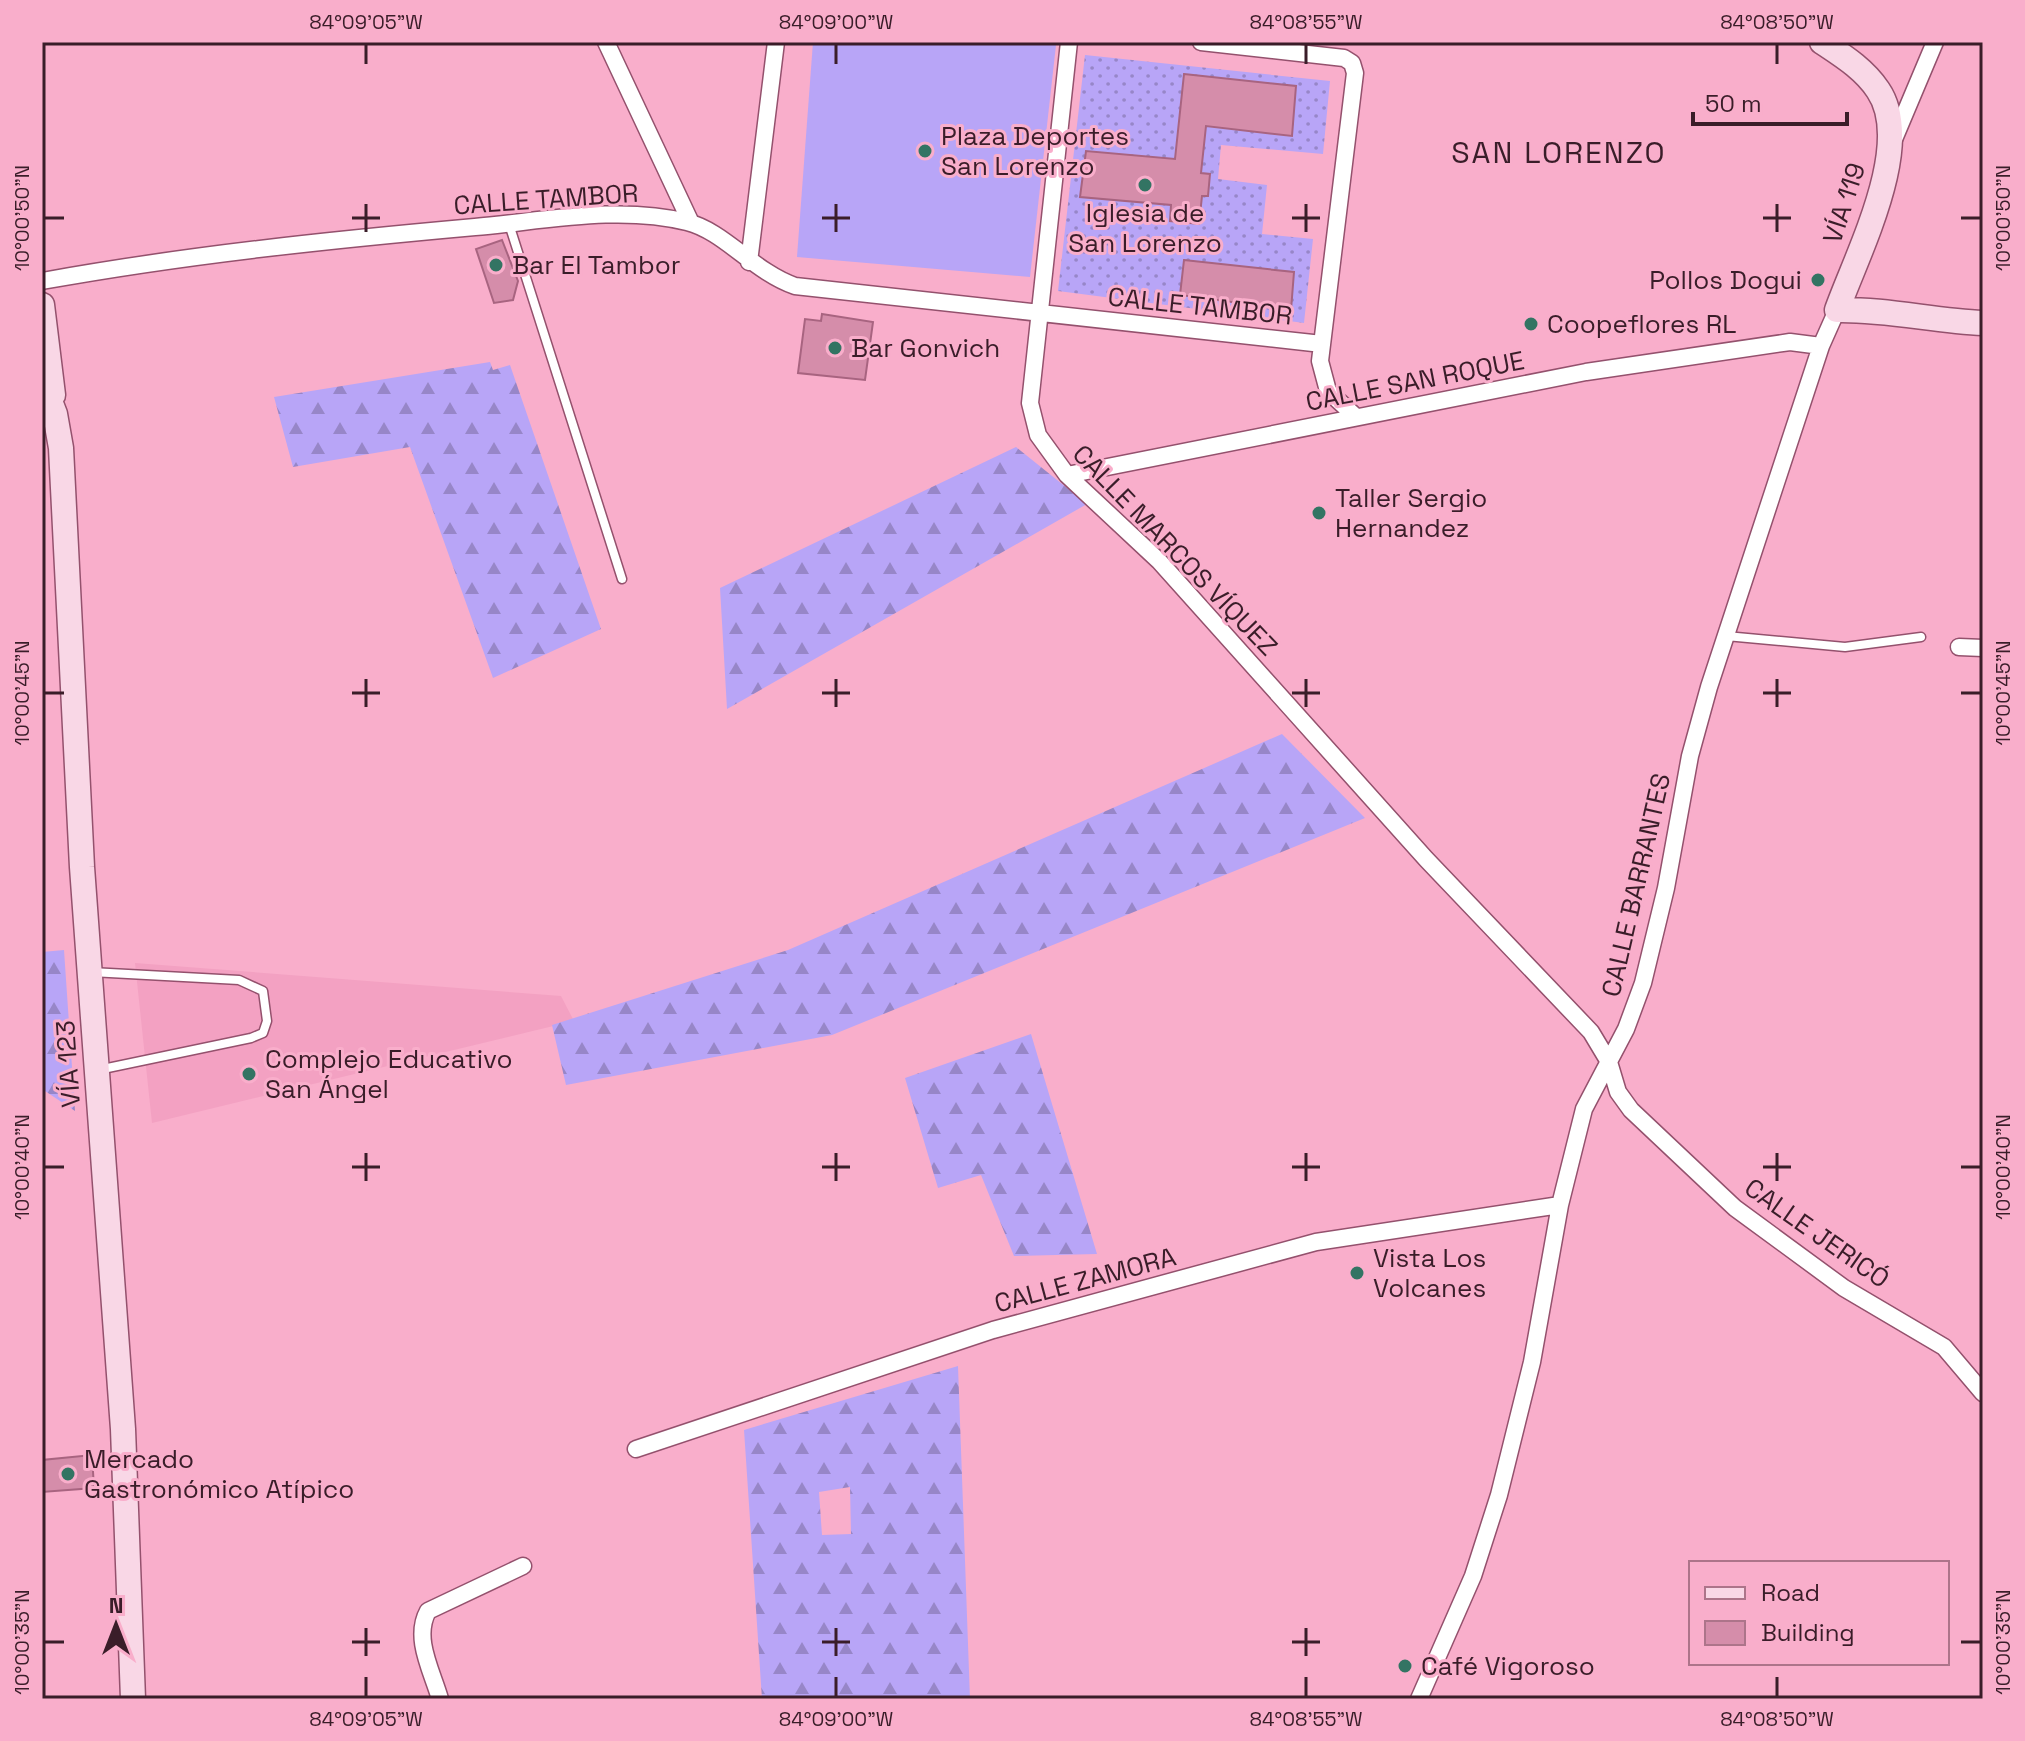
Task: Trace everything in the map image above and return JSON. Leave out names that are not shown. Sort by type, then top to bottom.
[{"type":"main road","name":"VÍA 119","points":[[1822,42],[1858,67],[1880,92],[1889,115],[1892,145],[1883,184],[1837,310]]},
{"type":"main road","points":[[42,305],[48,404]]},
{"type":"main road","points":[[1837,310],[1879,309],[1936,321],[1983,323]]},
{"type":"main road","name":"VÍA 123","points":[[42,380],[63,476],[90,972],[124,1442],[133,1699]]},
{"type":"street","points":[[606,42],[691,223]]},
{"type":"street","points":[[749,262],[776,42]]},
{"type":"street","name":"CALLE MARCOS VÍQUEZ","points":[[1069,42],[1030,403],[1038,435],[1067,475],[1159,561],[1426,859],[1591,1032],[1609,1062]]},
{"type":"street","points":[[1201,42],[1344,58],[1352,63],[1355,73],[1320,361],[1328,391],[1355,416]]},
{"type":"street","points":[[1892,145],[1935,42]]},
{"type":"street","name":"CALLE TAMBOR","points":[[42,281],[258,247],[650,214],[691,223],[772,278],[795,286],[1322,344]]},
{"type":"street","name":"CALLE BARRANTES","points":[[1419,1699],[1473,1576],[1499,1495],[1532,1362],[1560,1205],[1584,1109],[1609,1062],[1643,983],[1666,888],[1690,756],[1821,346],[1837,310]]},
{"type":"street","name":"CALLE SAN ROQUE","points":[[1067,475],[1586,372],[1790,342],[1821,346]]},
{"type":"street","points":[[1959,647],[1983,648]]},
{"type":"street","name":"CALLE JERICÓ","points":[[1609,1062],[1618,1092],[1631,1110],[1735,1208],[1844,1288],[1944,1347],[1983,1393]]},
{"type":"street","name":"CALLE ZAMORA","points":[[636,1449],[993,1330],[1316,1242],[1560,1205]]},
{"type":"street","points":[[440,1699],[421,1637],[421,1623],[437,1604],[523,1566]]},
{"type":"lane","points":[[509,224],[622,579]]},
{"type":"lane","points":[[1726,636],[1845,647],[1921,637]]},
{"type":"lane","points":[[90,972],[239,980],[263,991],[266,1005],[263,1033],[251,1038],[97,1070]]},
{"type":"shaded area","name":"Complejo Educativo San Ángel","points":[[135,963],[561,996],[574,1021],[152,1123]]},
{"type":"green space","name":"Plaza Deportes San Lorenzo","points":[[813,42],[1056,45],[1030,277],[797,257]]},
{"type":"green space","points":[[1085,55],[1330,81],[1323,154],[1221,145],[1218,179],[1267,185],[1262,234],[1313,239],[1304,323],[1058,291]],"holes":[[[1185,74],[1296,86],[1291,135],[1180,124]],[[1177,145],[1204,147],[1201,173],[1210,174],[1208,196],[1171,205],[1080,196],[1086,151],[1175,159]]]},
{"type":"green space","points":[[490,362],[493,370],[510,365],[601,629],[493,678],[410,447],[293,467],[274,397]]},
{"type":"green space","points":[[1016,447],[1087,504],[727,709],[720,588]]},
{"type":"green space","points":[[1282,734],[1365,818],[832,1035],[566,1085],[552,1025],[788,950]]},
{"type":"green space","points":[[64,950],[75,1111],[42,1089],[42,952]]},
{"type":"green space","points":[[1031,1034],[1097,1254],[1014,1256],[981,1175],[938,1188],[905,1078]]},
{"type":"green space","points":[[958,1366],[970,1699],[762,1699],[744,1430]],"holes":[[[850,1487],[851,1534],[822,1535],[819,1492]]]},
{"type":"building","points":[[1184,74],[1296,86],[1292,136],[1206,126],[1201,173],[1210,174],[1208,196],[1202,196],[1199,224],[1170,221],[1171,205],[1080,197],[1086,151],[1175,159]]},
{"type":"building","name":"Bar El Tambor","points":[[502,240],[518,281],[513,300],[494,303],[476,249]]},
{"type":"building","points":[[1184,260],[1294,272],[1291,310],[1180,295]]},
{"type":"building","name":"Bar Gonvich","points":[[822,314],[873,322],[865,380],[798,373],[805,319],[821,321]]},
{"type":"building","name":"Mercado Gastronómico Atípico","points":[[92,1455],[94,1488],[42,1492],[42,1460]]},
{"type":"place","name":"Plaza Deportes San Lorenzo","points":[[925,151]]},
{"type":"place","name":"Iglesia de San Lorenzo","points":[[1145,185]]},
{"type":"place","name":"Bar El Tambor","points":[[496,265]]},
{"type":"place","name":"Pollos Dogui","points":[[1818,280]]},
{"type":"place","name":"Coopeflores RL","points":[[1531,324]]},
{"type":"place","name":"Bar Gonvich","points":[[835,348]]},
{"type":"place","name":"Taller Sergio Hernandez","points":[[1319,513]]},
{"type":"place","name":"Complejo Educativo San Ángel","points":[[249,1074]]},
{"type":"place","name":"Vista Los Volcanes","points":[[1357,1273]]},
{"type":"place","name":"Mercado Gastronómico Atípico","points":[[68,1474]]},
{"type":"place","name":"Café Vigoroso","points":[[1405,1666]]},
{"type":"district","name":"SAN LORENZO","points":[[1559,152]]}]
